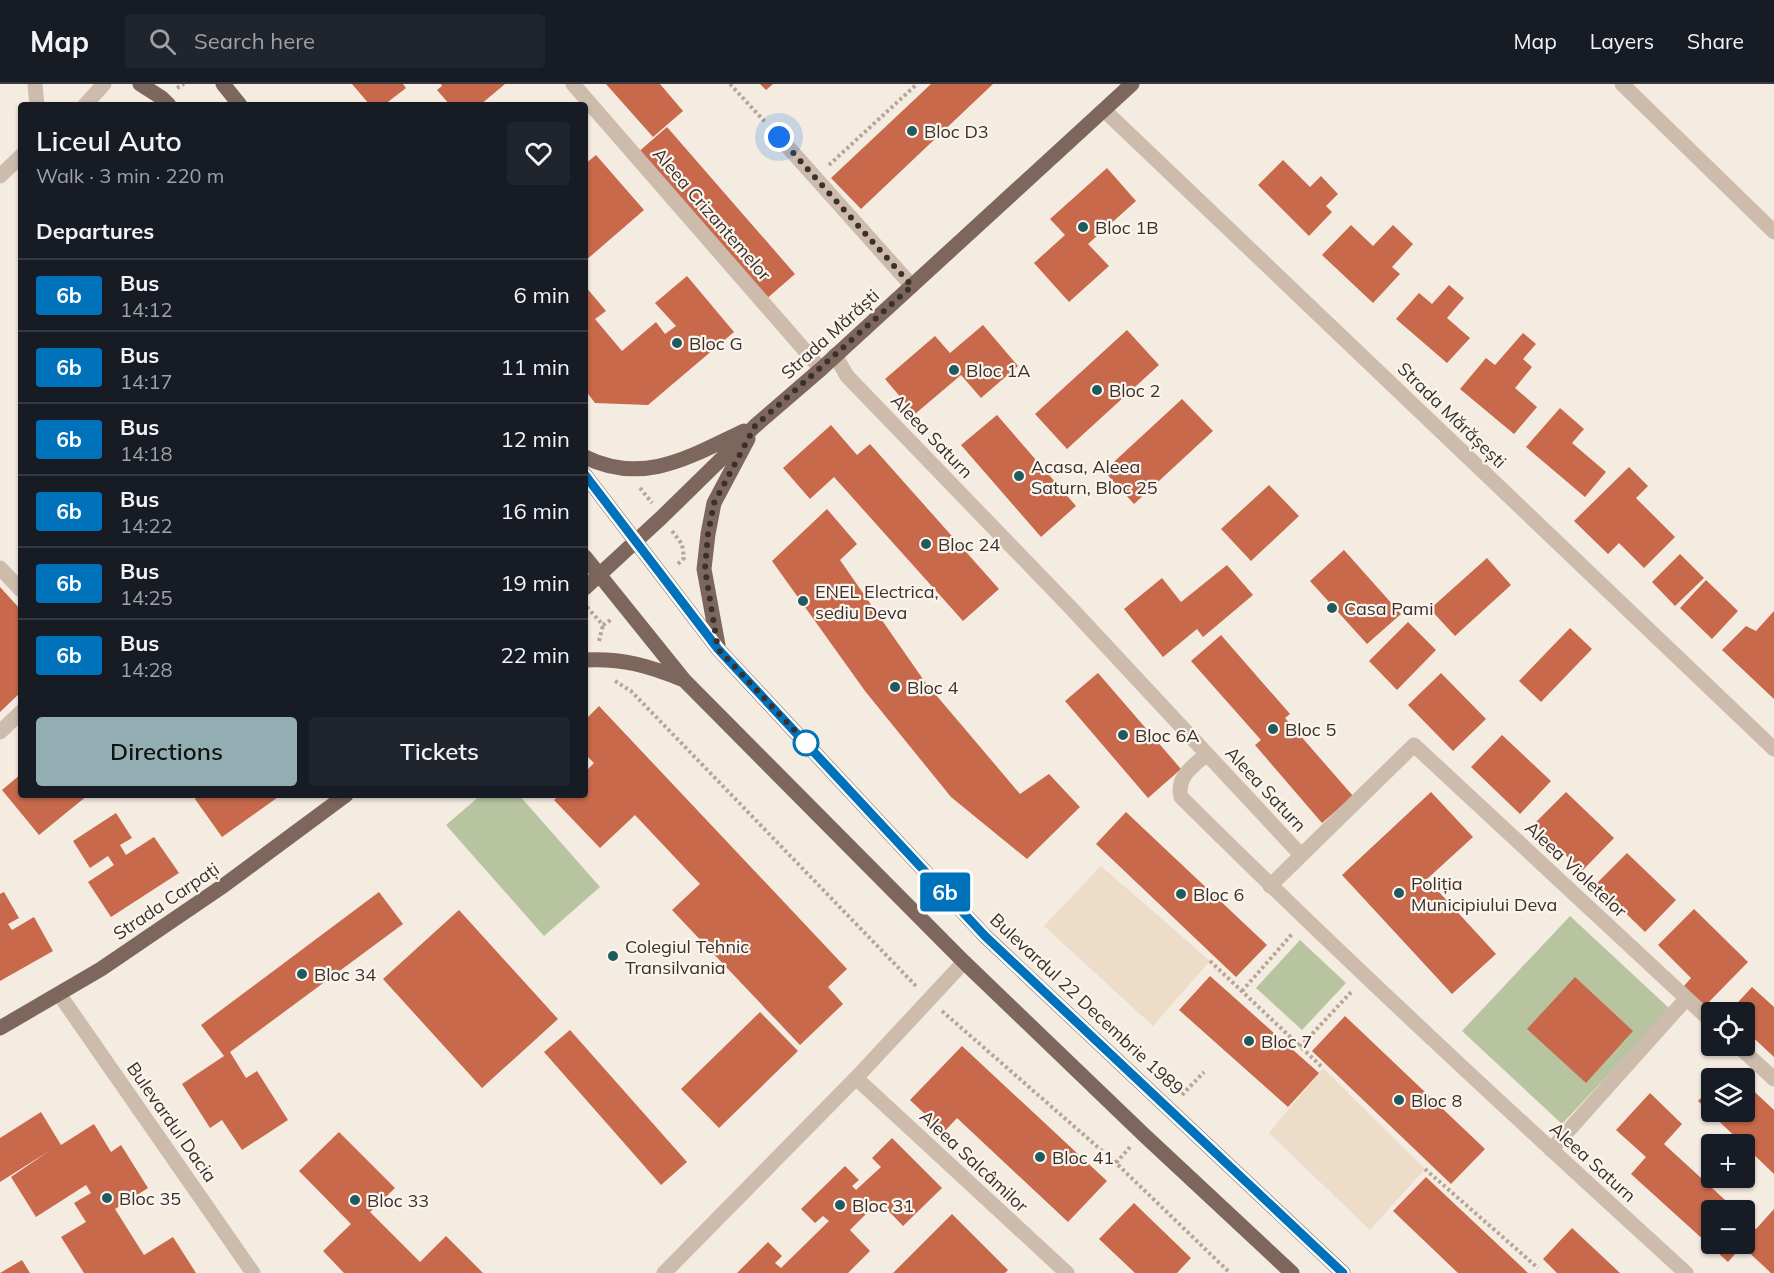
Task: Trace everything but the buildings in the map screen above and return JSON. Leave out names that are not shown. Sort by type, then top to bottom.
[{"type":"main road","points":[[140,84],[166,102]]},
{"type":"main road","points":[[223,84],[238,102]]},
{"type":"main road","name":"Strada Mărăști","points":[[636,541],[755,426],[821,369],[1132,84]]},
{"type":"main road","points":[[588,458],[617,468],[639,470],[682,460],[755,426]]},
{"type":"main road","points":[[718,649],[705,569],[708,534],[714,503],[755,426]]},
{"type":"main road","name":"Bulevardul 22 Decembrie 1989","points":[[588,479],[718,649],[985,936],[1343,1273]]},
{"type":"main road","points":[[588,585],[636,541]]},
{"type":"main road","points":[[588,560],[684,680],[964,962],[1292,1273]]},
{"type":"main road","points":[[588,660],[604,659],[646,665],[684,680]]},
{"type":"main road","name":"Strada Carpați","points":[[0,1028],[101,969],[223,886],[342,798]]},
{"type":"street","points":[[35,84],[36,102]]},
{"type":"street","points":[[88,102],[104,84]]},
{"type":"street","name":"Aleea Crizantemelor","points":[[573,84],[821,369]]},
{"type":"street","points":[[1622,84],[1774,232]]},
{"type":"street","name":"Strada Mărășești","points":[[1104,110],[1774,749]]},
{"type":"street","points":[[779,137],[912,286]]},
{"type":"street","points":[[0,176],[18,159]]},
{"type":"street","name":"Aleea Saturn","points":[[835,355],[847,376],[1070,607],[1301,855],[1270,886],[1551,1150],[1686,1273]]},
{"type":"street","points":[[0,568],[18,587]]},
{"type":"street","points":[[0,732],[18,715]]},
{"type":"street","name":"Aleea Violetelor","points":[[1301,855],[1414,745],[1701,1012]]},
{"type":"street","points":[[1207,754],[1186,773],[1179,788],[1181,797],[1270,886]]},
{"type":"street","points":[[664,1273],[856,1078],[964,962]]},
{"type":"street","name":"Bulevardul Dacia","points":[[59,994],[253,1273]]},
{"type":"street","points":[[1551,1150],[1686,999]]},
{"type":"street","points":[[1749,1056],[1774,1079]]},
{"type":"street","name":"Aleea Salcâmilor","points":[[856,1078],[1067,1273]]},
{"type":"path","points":[[730,84],[779,137]]},
{"type":"path","points":[[814,178],[917,84]]},
{"type":"path","points":[[611,679],[631,691],[929,1000],[1116,1163],[1230,1273]]},
{"type":"path","points":[[1242,991],[1305,919]]},
{"type":"path","points":[[1210,961],[1323,1068]]},
{"type":"path","points":[[1300,1047],[1366,976]]},
{"type":"path","points":[[1168,1108],[1204,1072]]},
{"type":"path","points":[[1116,1163],[1128,1149]]},
{"type":"path","points":[[1425,1169],[1538,1268]]},
{"type":"green space","points":[[478,798],[522,798],[600,887],[544,936],[446,825]]},
{"type":"green space","points":[[1570,916],[1670,1009],[1562,1124],[1462,1031]]},
{"type":"green space","points":[[1300,940],[1346,983],[1302,1030],[1256,988]]},
{"type":"shaded area","points":[[1101,866],[1210,961],[1153,1026],[1044,926]]},
{"type":"shaded area","points":[[1323,1068],[1425,1169],[1370,1230],[1269,1133]]},
{"type":"bus line","name":"6b","points":[[588,479],[718,649],[985,936],[1343,1273]]},
{"type":"place","name":"Bloc D3","points":[[912,131]]},
{"type":"place","name":"Bloc 1B","points":[[1083,227]]},
{"type":"place","name":"Bloc G","points":[[677,343]]},
{"type":"place","name":"Bloc 1A","points":[[954,370]]},
{"type":"place","name":"Bloc 2","points":[[1097,390]]},
{"type":"place","name":"Acasa, Aleea Saturn, Bloc 25","points":[[1019,476]]},
{"type":"place","name":"Bloc 24","points":[[926,544]]},
{"type":"place","name":"ENEL Electrica, sediu Deva","points":[[803,601]]},
{"type":"place","name":"Casa Pami","points":[[1332,608]]},
{"type":"place","name":"Bloc 4","points":[[895,687]]},
{"type":"place","name":"Bloc 5","points":[[1273,729]]},
{"type":"place","name":"Bloc 6A","points":[[1123,735]]},
{"type":"place","name":"Poliția Municipiului Deva","points":[[1399,893]]},
{"type":"place","name":"Bloc 6","points":[[1181,894]]},
{"type":"place","name":"Colegiul Tehnic Transilvania","points":[[613,956]]},
{"type":"place","name":"Bloc 34","points":[[302,974]]},
{"type":"place","name":"Bloc 7","points":[[1249,1041]]},
{"type":"place","name":"Bloc 8","points":[[1399,1100]]},
{"type":"place","name":"Bloc 41","points":[[1040,1157]]},
{"type":"place","name":"Bloc 35","points":[[107,1198]]},
{"type":"place","name":"Bloc 33","points":[[355,1200]]},
{"type":"place","name":"Bloc 31","points":[[840,1205]]},
{"type":"route","points":[[779,137],[912,286],[755,426],[714,503],[705,569],[718,649],[813,750],[806,743]]}]
